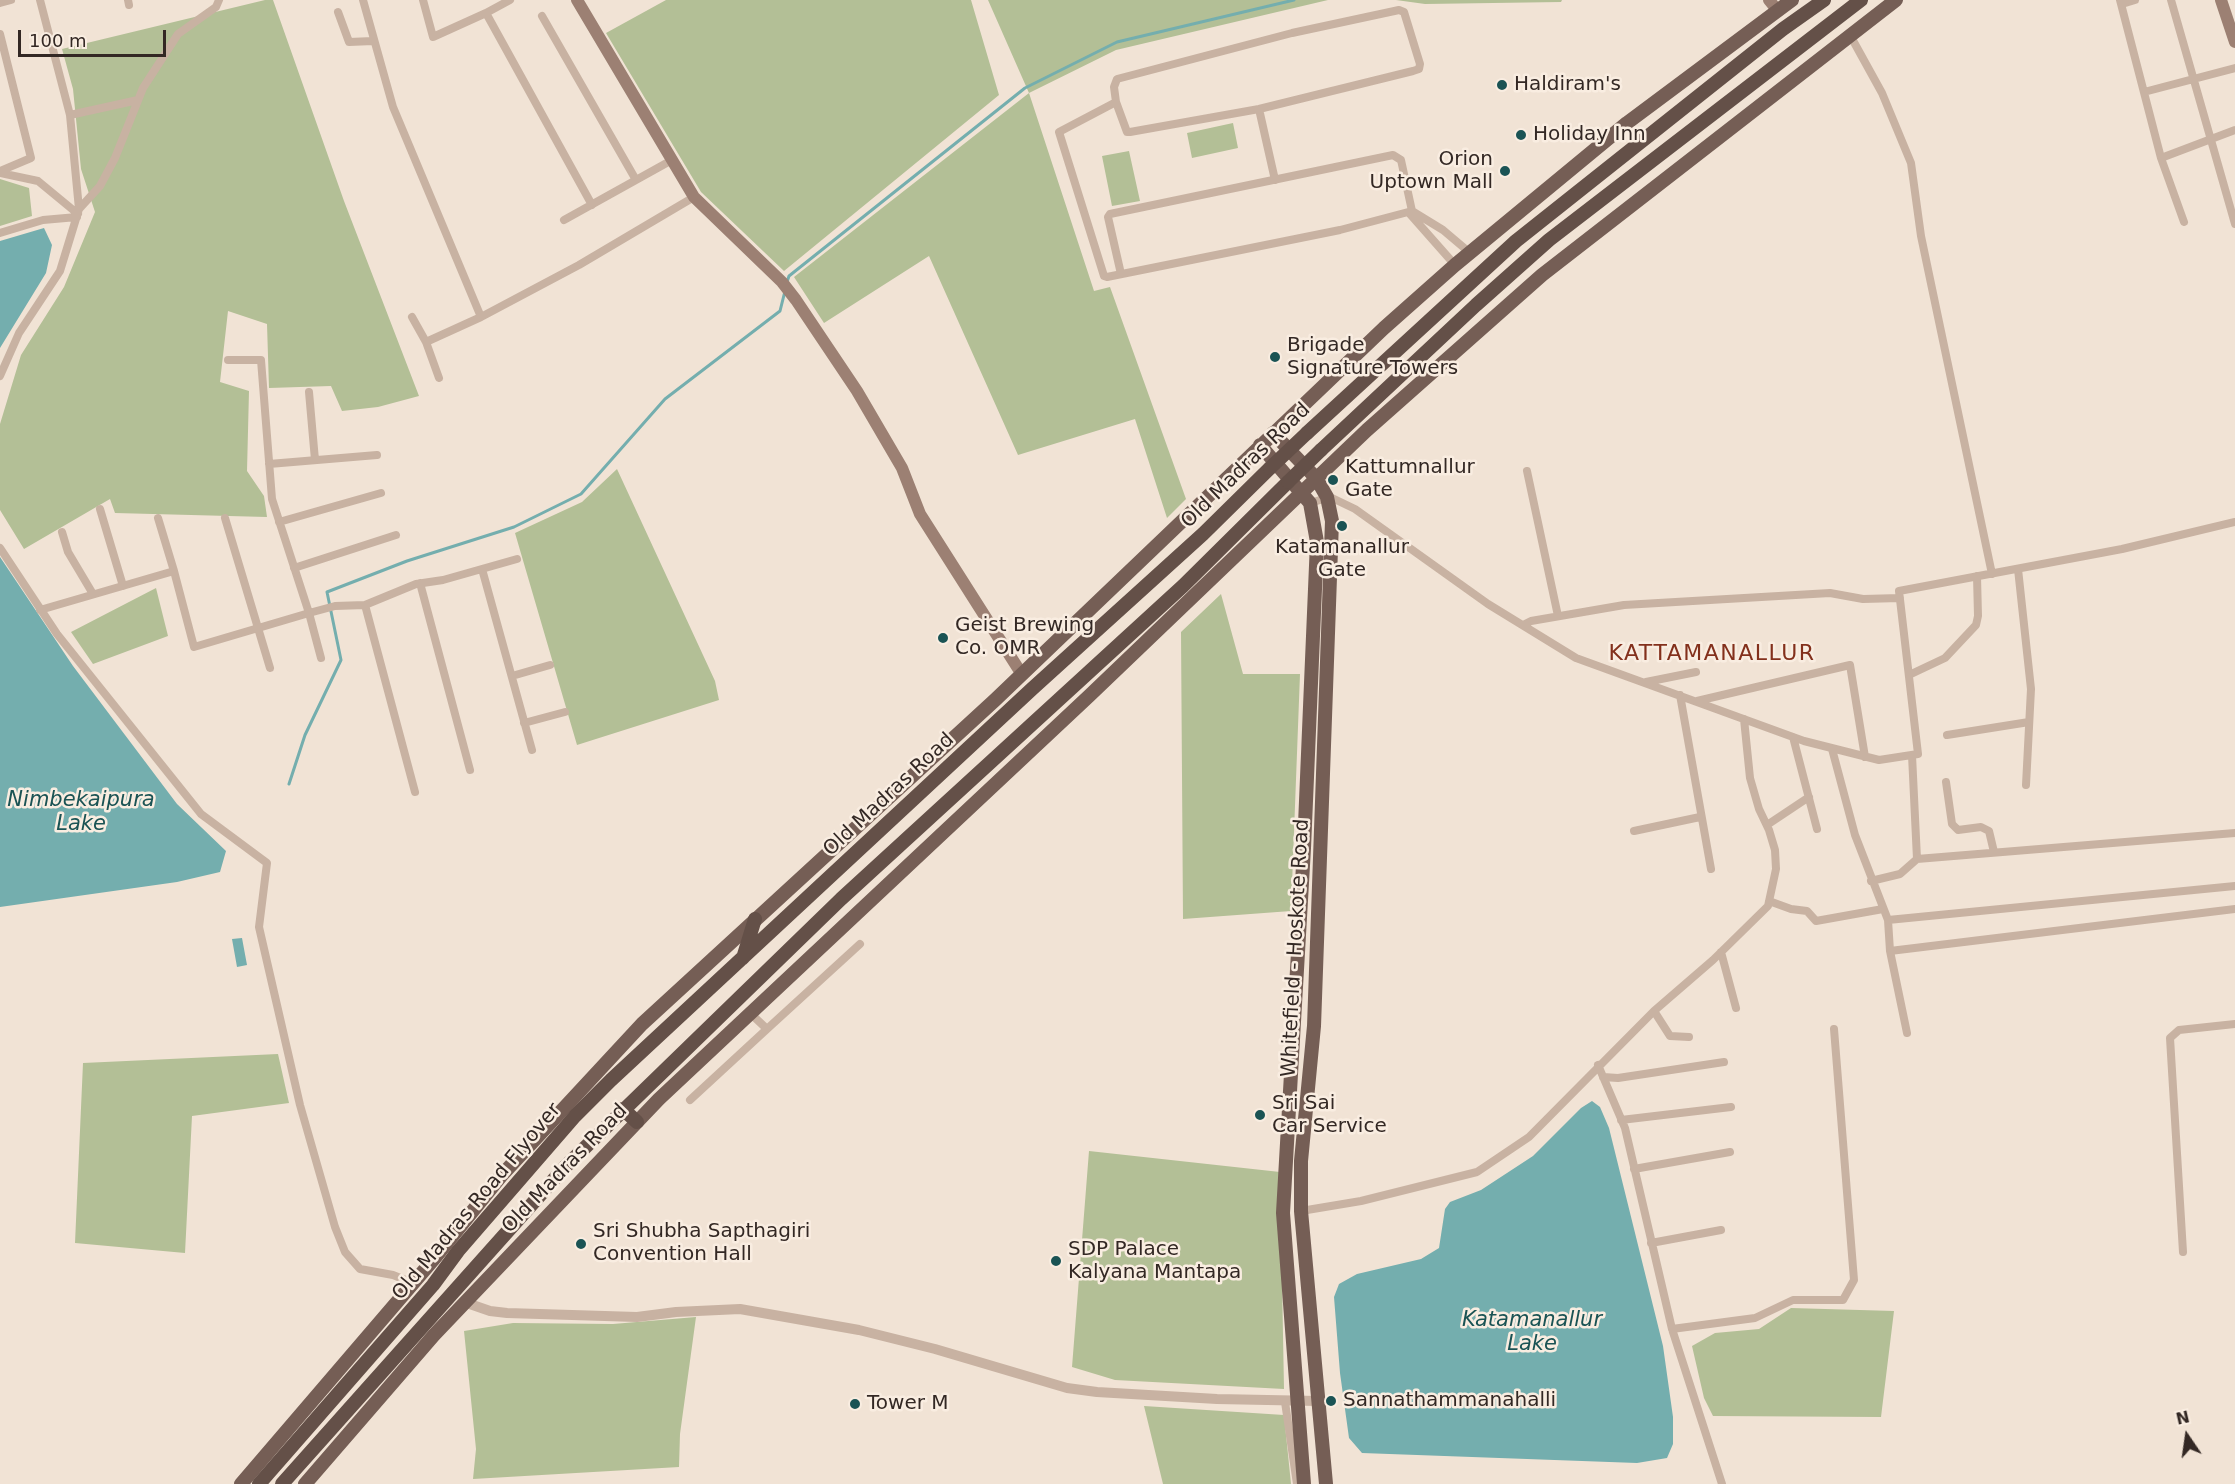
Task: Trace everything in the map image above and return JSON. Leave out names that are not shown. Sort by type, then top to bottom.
[{"type":"highway","name":"Old Madras Road","points":[[742,960],[1516,241],[1783,28],[1824,0]]},
{"type":"highway","name":"Old Madras Road","points":[[623,1109],[841,899],[1183,585],[1321,450],[1476,305],[1549,240],[1861,0]]},
{"type":"highway","points":[[742,960],[755,919]]},
{"type":"highway","name":"Old Madras Road Flyover","points":[[259,1484],[433,1285],[458,1251],[575,1116],[628,1063],[742,960]]},
{"type":"highway","points":[[623,1109],[637,1122]]},
{"type":"highway","name":"Old Madras Road Flyover","points":[[282,1484],[566,1166],[623,1109]]},
{"type":"main road","points":[[577,0],[694,197],[782,282],[857,391],[902,468],[920,514],[1021,673]]},
{"type":"main road","points":[[242,1484],[413,1284],[501,1176],[612,1056],[755,919],[1021,673],[1260,445],[1469,252],[1774,5],[1792,0]]},
{"type":"main road","name":"Old Madras Road","points":[[305,1484],[464,1302],[637,1122],[1098,688],[1366,430],[1542,275],[1896,0]]},
{"type":"main road","points":[[2221,0],[2235,42]]},
{"type":"main road","name":"Whitefield - Hoskote Road","points":[[1273,433],[1316,478],[1327,497],[1333,530],[1314,1026],[1303,1139],[1301,1211],[1326,1484]]},
{"type":"main road","name":"Whitefield - Hoskote Road","points":[[1260,445],[1310,503],[1317,542],[1304,859],[1282,1213],[1291,1402],[1304,1484]]},
{"type":"main road","points":[[1287,1138],[1303,1139]]},
{"type":"street","points":[[0,3],[11,0]]},
{"type":"street","points":[[0,376],[19,333],[60,271],[78,213],[70,115],[40,0]]},
{"type":"street","points":[[0,233],[43,220],[78,213],[100,186],[115,158],[143,88],[178,34],[216,7],[219,0]]},
{"type":"street","points":[[363,0],[393,107],[481,317]]},
{"type":"street","points":[[423,0],[434,37],[510,0]]},
{"type":"street","points":[[2135,0],[2121,2],[2160,158],[2184,222]]},
{"type":"street","points":[[2171,0],[2235,224]]},
{"type":"street","points":[[1399,10],[1404,12],[1420,64],[1419,69],[1258,109],[1130,132],[1127,132],[1116,102],[1114,87],[1117,79],[1292,33],[1399,10]]},
{"type":"street","points":[[338,12],[349,42],[373,40]]},
{"type":"street","points":[[486,13],[592,205]]},
{"type":"street","points":[[542,16],[636,180]]},
{"type":"street","points":[[0,34],[31,158],[0,172]]},
{"type":"street","points":[[1850,35],[1882,93],[1911,163],[1921,236],[1992,574]]},
{"type":"street","points":[[2144,92],[2235,68]]},
{"type":"street","points":[[70,115],[138,100]]},
{"type":"street","points":[[1116,102],[1059,132],[1104,276],[1411,213],[1443,230],[1469,252]]},
{"type":"street","points":[[1258,109],[1275,180]]},
{"type":"street","points":[[2160,158],[2235,130]]},
{"type":"street","points":[[1121,274],[1108,217],[1110,214],[1393,155],[1401,160],[1411,213],[1455,265]]},
{"type":"street","points":[[564,220],[672,160]]},
{"type":"street","points":[[0,172],[38,181],[78,213]]},
{"type":"street","points":[[426,342],[481,317],[579,265],[694,197]]},
{"type":"street","points":[[412,317],[426,342],[439,378]]},
{"type":"street","points":[[228,360],[261,360],[272,499],[321,658]]},
{"type":"street","points":[[309,392],[315,460]]},
{"type":"street","points":[[269,464],[377,455]]},
{"type":"street","points":[[1527,471],[1558,616]]},
{"type":"street","points":[[279,522],[381,493]]},
{"type":"street","points":[[1310,503],[1327,497],[1336,498],[1355,509],[1488,604],[1576,658],[1793,736],[1832,749],[1879,760],[1918,754],[1899,591],[2122,549],[2235,522]]},
{"type":"street","points":[[100,509],[123,586]]},
{"type":"street","points":[[158,518],[194,646],[335,606],[365,605],[420,583],[517,559]]},
{"type":"street","points":[[225,518],[270,668]]},
{"type":"street","points":[[62,532],[68,552],[93,594]]},
{"type":"street","points":[[294,568],[396,536]]},
{"type":"street","points":[[0,548],[40,610],[201,814],[267,863],[259,927],[300,1104],[335,1227],[345,1252],[360,1269],[393,1275],[413,1284]]},
{"type":"street","points":[[483,568],[532,750]]},
{"type":"street","points":[[2018,569],[2031,689],[2026,785]]},
{"type":"street","points":[[40,610],[174,571]]},
{"type":"street","points":[[1909,675],[1945,658],[1976,625],[1978,616],[1977,576]]},
{"type":"street","points":[[420,583],[470,770]]},
{"type":"street","points":[[1523,626],[1531,621],[1624,605],[1788,594],[1830,593],[1863,599],[1900,598]]},
{"type":"street","points":[[365,605],[415,792]]},
{"type":"street","points":[[512,676],[550,665]]},
{"type":"street","points":[[1696,701],[1850,665],[1865,757]]},
{"type":"street","points":[[1643,682],[1696,672]]},
{"type":"street","points":[[1680,695],[1711,870]]},
{"type":"street","points":[[524,723],[565,712]]},
{"type":"street","points":[[1301,1211],[1361,1201],[1477,1172],[1529,1137],[1598,1065],[1768,906],[1776,869],[1775,850],[1750,778],[1744,719]]},
{"type":"street","points":[[1947,735],[2029,722]]},
{"type":"street","points":[[1793,736],[1817,830]]},
{"type":"street","points":[[1832,749],[1855,836],[1888,920],[1890,951],[1907,1033]]},
{"type":"street","points":[[1912,755],[1917,859]]},
{"type":"street","points":[[1946,782],[1952,824],[1958,831],[1981,827],[1989,831],[1994,852]]},
{"type":"street","points":[[1767,825],[1809,797]]},
{"type":"street","points":[[1634,831],[1700,817]]},
{"type":"street","points":[[1871,881],[1900,874],[1917,859],[2235,833]]},
{"type":"street","points":[[1888,920],[2235,886]]},
{"type":"street","points":[[1769,901],[1791,909],[1807,911],[1816,921],[1884,909]]},
{"type":"street","points":[[1890,951],[2235,909]]},
{"type":"street","points":[[690,1100],[860,944]]},
{"type":"street","points":[[1721,952],[1736,1008]]},
{"type":"street","points":[[1654,1011],[1670,1036],[1689,1037]]},
{"type":"street","points":[[751,1014],[766,1029]]},
{"type":"street","points":[[2183,1252],[2170,1038],[2179,1030],[2235,1024]]},
{"type":"street","points":[[1672,1329],[1755,1318],[1792,1300],[1843,1300],[1854,1280],[1834,1029]]},
{"type":"street","points":[[1603,1077],[1618,1078],[1724,1062]]},
{"type":"street","points":[[1598,1065],[1621,1120],[1672,1329],[1722,1484]]},
{"type":"street","points":[[1621,1120],[1731,1107]]},
{"type":"street","points":[[1634,1169],[1730,1152]]},
{"type":"street","points":[[1652,1243],[1721,1230]]},
{"type":"street","points":[[464,1302],[490,1311],[507,1313],[637,1317],[676,1312],[740,1309],[880,1335],[1067,1388],[1097,1392],[1291,1402],[1318,1401]]},
{"type":"street","points":[[1291,1402],[1297,1484]]},
{"type":"green space","points":[[265,0],[273,0],[344,201],[419,396],[378,407],[342,411],[331,386],[269,388],[267,324],[228,311],[220,382],[249,391],[247,471],[264,496],[267,517],[115,513],[110,499],[24,549],[0,510],[0,424],[21,355],[64,287],[95,212],[81,169],[73,89],[62,49]]},
{"type":"green space","points":[[666,0],[971,0],[999,95],[784,271],[701,192],[606,33]]},
{"type":"green space","points":[[988,0],[1328,0],[1116,50],[1029,93]]},
{"type":"green space","points":[[1396,0],[1562,0],[1561,2],[1425,4]]},
{"type":"green space","points":[[1029,93],[1094,291],[1110,287],[1186,499],[1167,518],[1135,419],[1018,455],[929,256],[824,323],[794,277]]},
{"type":"green space","points":[[1233,123],[1238,148],[1192,158],[1187,133]]},
{"type":"green space","points":[[1129,151],[1140,201],[1112,206],[1102,156]]},
{"type":"green space","points":[[0,179],[29,188],[32,216],[0,226]]},
{"type":"green space","points":[[617,469],[715,681],[719,700],[577,745],[515,533],[582,502]]},
{"type":"green space","points":[[156,588],[168,636],[93,664],[71,632]]},
{"type":"green space","points":[[1221,594],[1243,674],[1300,674],[1291,911],[1183,919],[1181,632]]},
{"type":"green space","points":[[278,1054],[289,1103],[192,1116],[185,1253],[75,1243],[83,1063]]},
{"type":"green space","points":[[1089,1151],[1280,1172],[1284,1389],[1115,1380],[1072,1367]]},
{"type":"green space","points":[[1791,1308],[1894,1311],[1881,1417],[1713,1416],[1704,1398],[1692,1346],[1715,1333],[1759,1329]]},
{"type":"green space","points":[[696,1317],[680,1434],[679,1467],[473,1479],[476,1449],[464,1331],[513,1323],[613,1324]]},
{"type":"green space","points":[[1144,1406],[1284,1415],[1291,1484],[1163,1484]]},
{"type":"water","points":[[44,228],[52,245],[46,273],[0,348],[0,241]]},
{"type":"water","name":"Nimbekaipura Lake","points":[[0,557],[73,666],[177,804],[226,851],[220,872],[177,882],[0,907]]},
{"type":"water","points":[[242,938],[247,965],[237,967],[232,939]]},
{"type":"water","name":"Katamanallur Lake","points":[[1592,1101],[1600,1107],[1609,1128],[1663,1346],[1673,1417],[1673,1444],[1667,1458],[1637,1463],[1362,1453],[1349,1438],[1340,1373],[1334,1297],[1339,1284],[1357,1274],[1421,1259],[1439,1248],[1445,1209],[1450,1202],[1481,1190],[1533,1156],[1581,1108]]},
{"type":"waterway","points":[[787,282],[789,276],[1025,88],[1117,42],[1294,0]]},
{"type":"waterway","points":[[289,784],[305,735],[341,660],[327,592],[407,561],[514,527],[581,494],[665,399],[780,311],[785,291]]},
{"type":"place","name":"Haldiram's","points":[[1502,85]]},
{"type":"place","name":"Holiday Inn","points":[[1521,135]]},
{"type":"place","name":"Orion Uptown Mall","points":[[1505,171]]},
{"type":"place","name":"Brigade Signature Towers","points":[[1275,357]]},
{"type":"place","name":"Kattumnallur Gate","points":[[1333,480]]},
{"type":"place","name":"Katamanallur Gate","points":[[1342,526]]},
{"type":"place","name":"Geist Brewing Co. OMR","points":[[943,638]]},
{"type":"place","name":"Sri Sai Car Service","points":[[1260,1115]]},
{"type":"place","name":"Sri Shubha Sapthagiri Convention Hall","points":[[581,1244]]},
{"type":"place","name":"SDP Palace Kalyana Mantapa","points":[[1056,1261]]},
{"type":"place","name":"Sannathammanahalli","points":[[1331,1401]]},
{"type":"place","name":"Tower M","points":[[855,1404]]},
{"type":"district","name":"KATTAMANALLUR","points":[[1712,654]]}]
